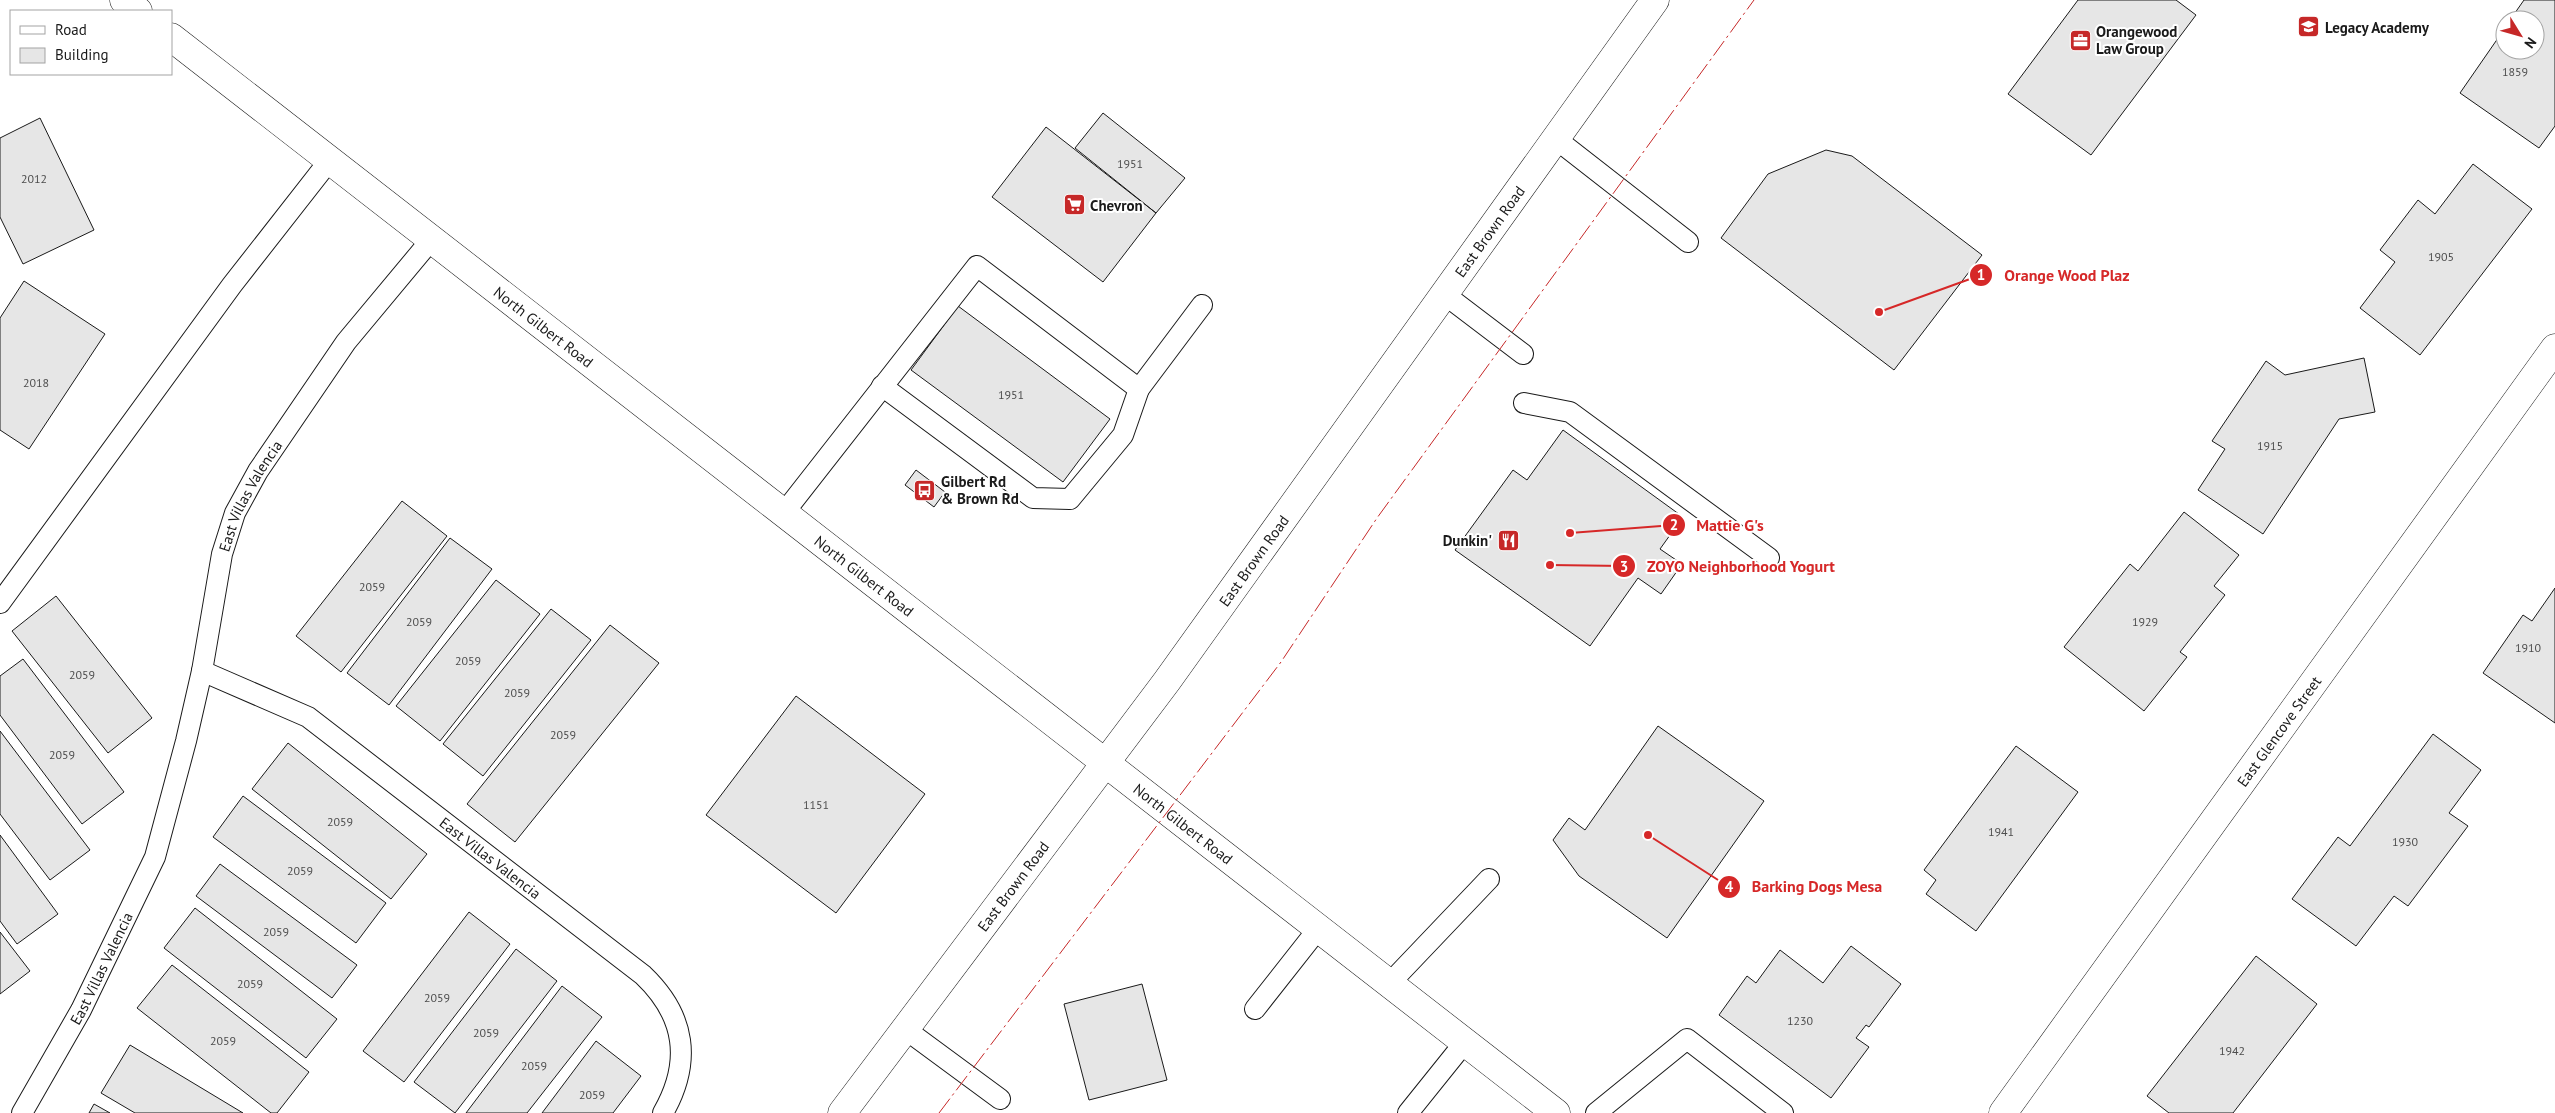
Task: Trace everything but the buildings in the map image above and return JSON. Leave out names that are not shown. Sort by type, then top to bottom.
[{"type":"main road","points":[[124,0],[137,10]]},
{"type":"main road","name":"East Brown Road","points":[[842,1113],[1167,681],[1654,0]]},
{"type":"main road","name":"North Gilbert Road","points":[[172,38],[1556,1113]]},
{"type":"main road","name":"East Glencove Street","points":[[2003,1113],[2555,348]]},
{"type":"lane","points":[[1556,139],[1688,242]]},
{"type":"lane","points":[[0,603],[232,285],[329,160]]},
{"type":"lane","name":"East Villas Valencia","points":[[22,1113],[81,1010],[155,857],[186,741],[202,671],[222,554],[235,513],[258,471],[346,342],[431,240]]},
{"type":"lane","points":[[784,514],[977,266],[1139,389]]},
{"type":"lane","points":[[1444,294],[1523,354]]},
{"type":"lane","points":[[882,386],[1033,498],[1070,499],[1123,434],[1139,389],[1202,305]]},
{"type":"lane","points":[[1524,403],[1570,412],[1769,558]]},
{"type":"lane","name":"East Villas Valencia","points":[[202,671],[308,717],[648,980],[670,1006],[678,1026],[682,1050],[680,1074],[673,1094],[663,1113]]},
{"type":"lane","points":[[1390,984],[1489,879]]},
{"type":"lane","points":[[1256,1009],[1318,929]]},
{"type":"lane","points":[[905,1029],[1000,1099]]},
{"type":"lane","points":[[1596,1113],[1687,1039],[1783,1113]]},
{"type":"lane","points":[[1408,1113],[1465,1042]]},
{"type":"power","points":[[939,1113],[1281,662],[1377,518],[1754,0]]},
{"type":"place","name":"Legacy Academy","points":[[2309,27]]},
{"type":"place","name":"Orangewood Law Group","points":[[2080,40]]},
{"type":"place","name":"Chevron","points":[[1074,205]]},
{"type":"place","name":"Orange Wood Plaz","points":[[1879,312]]},
{"type":"place","name":"Gilbert Rd & Brown Rd","points":[[925,490]]},
{"type":"place","name":"Mattie G's","points":[[1570,533]]},
{"type":"place","name":"Dunkin'","points":[[1508,540]]},
{"type":"place","name":"ZOYO Neighborhood Yogurt","points":[[1550,565]]},
{"type":"place","name":"Barking Dogs Mesa","points":[[1648,835]]}]
